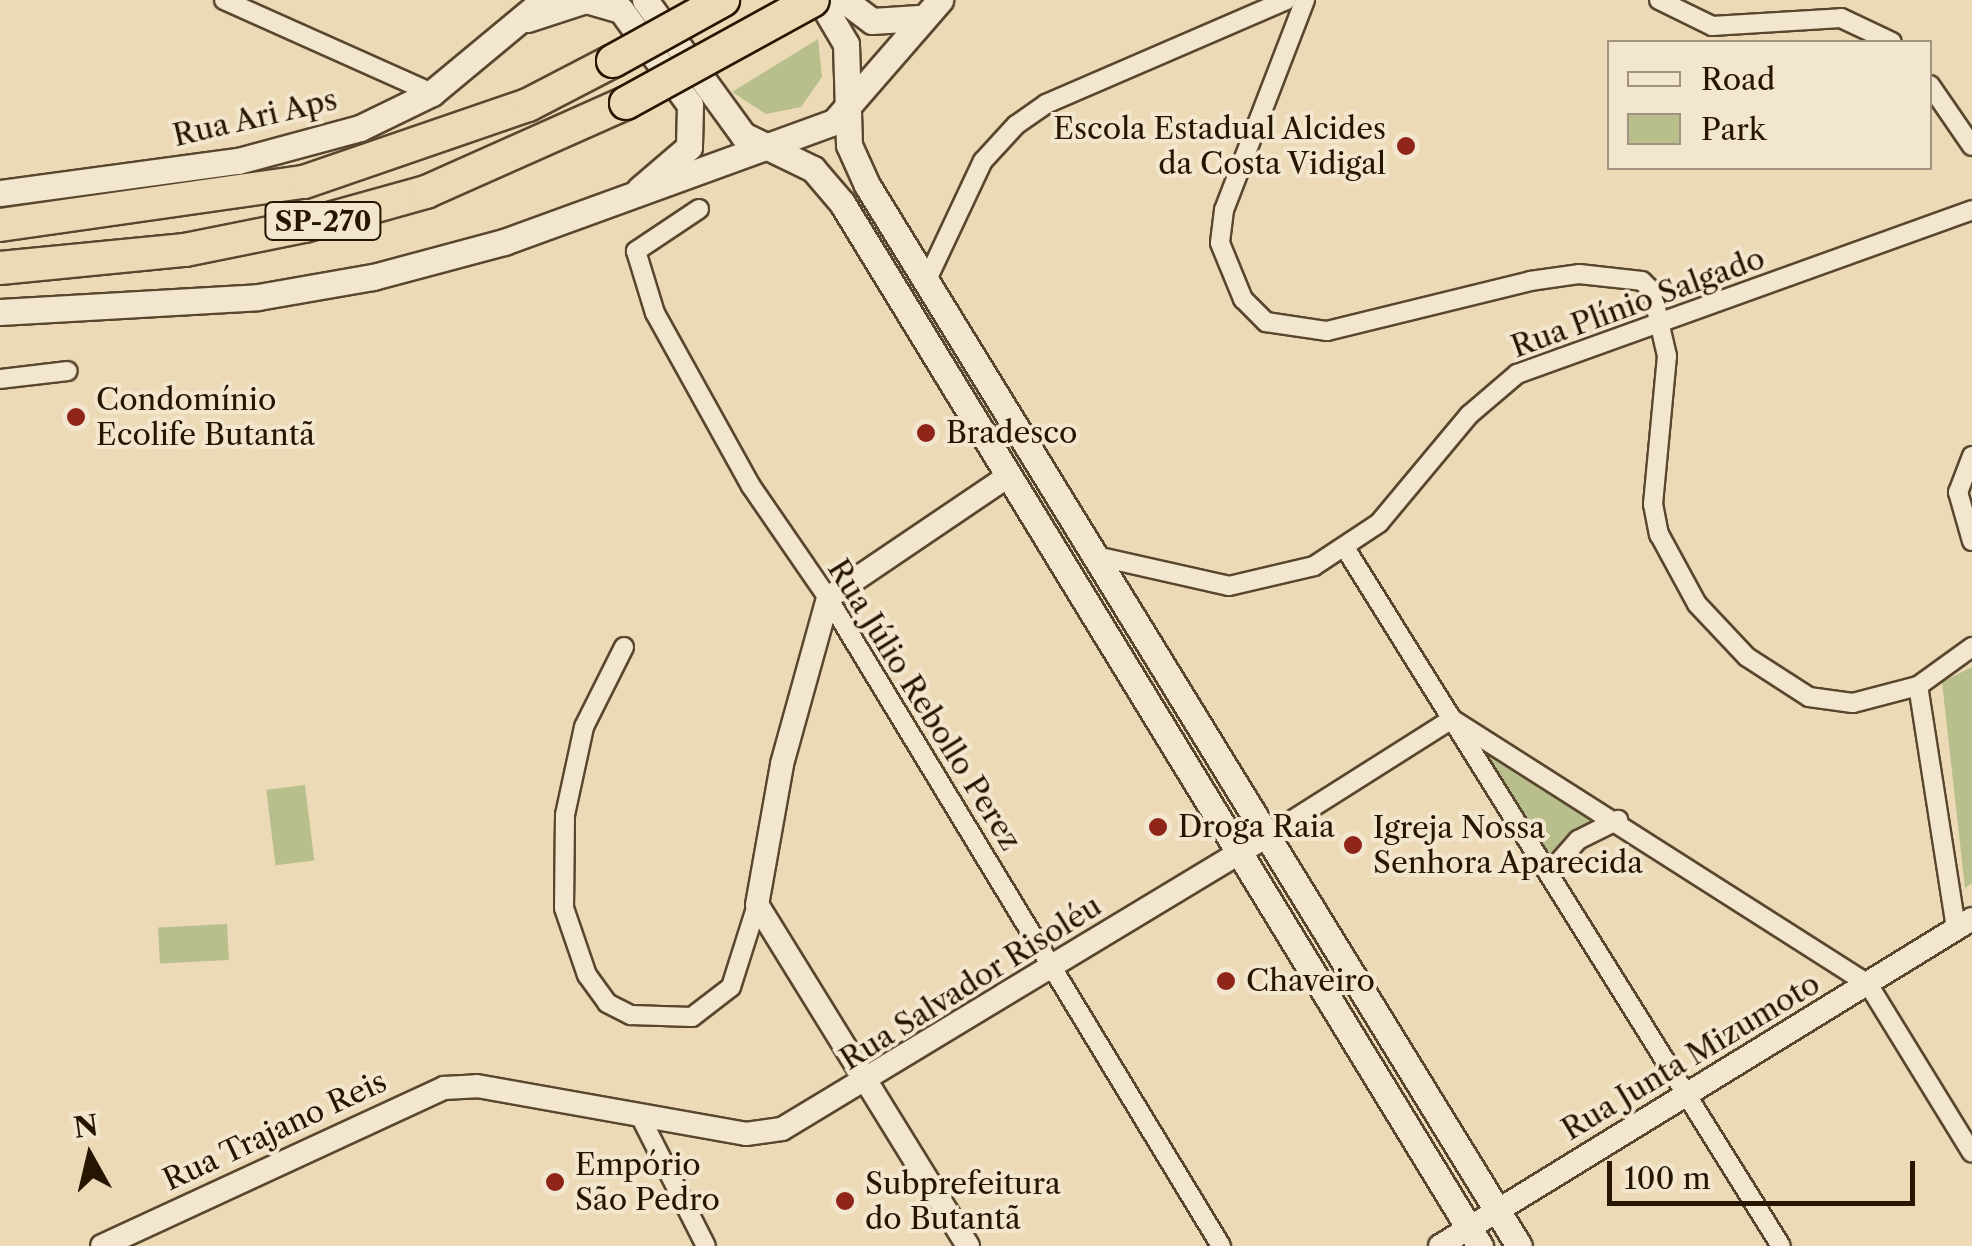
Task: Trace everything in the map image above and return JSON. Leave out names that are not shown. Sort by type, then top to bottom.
[{"type":"highway","name":"SP-270","points":[[0,225],[304,182],[528,105],[723,0]]},
{"type":"highway","name":"SP-270","points":[[0,268],[184,250],[304,226],[426,192],[626,104],[816,0]]},
{"type":"main road","name":"Rua Ari Aps","points":[[0,193],[258,157],[360,128],[432,93],[544,0]]},
{"type":"main road","points":[[523,20],[586,0],[621,10],[690,105],[689,147],[628,199]]},
{"type":"main road","points":[[646,0],[732,123],[813,169],[842,203],[1006,478],[1475,1237]]},
{"type":"main road","points":[[816,0],[846,44],[849,144],[860,170],[925,284],[1519,1246]]},
{"type":"main road","points":[[844,0],[872,21],[919,18]]},
{"type":"main road","points":[[0,312],[198,303],[373,278],[628,199],[774,148],[849,107],[919,18],[940,0]]},
{"type":"street","points":[[224,0],[432,93]]},
{"type":"street","points":[[925,284],[983,162],[1016,125],[1046,104],[1286,0]]},
{"type":"street","points":[[1305,0],[1230,192],[1220,243],[1227,273],[1266,322],[1327,331],[1579,274],[1642,282],[1660,321],[1667,356],[1653,504],[1660,534],[1697,604],[1748,656],[1809,697],[1853,703],[1918,686],[1972,647]]},
{"type":"street","points":[[1658,0],[1712,26],[1840,18],[1888,40]]},
{"type":"street","points":[[1932,88],[1972,146]]},
{"type":"street","name":"Rua Júlio Rebollo Perez","points":[[698,209],[636,251],[655,313],[751,486],[828,598],[1221,1246]]},
{"type":"street","name":"Rua Plínio Salgado","points":[[1096,556],[1229,586],[1292,575],[1347,551],[1492,391],[1660,321],[1972,210]]},
{"type":"street","points":[[0,379],[68,371]]},
{"type":"street","points":[[1972,456],[1958,492],[1972,541]]},
{"type":"street","points":[[624,647],[584,727],[565,815],[564,908],[587,975],[607,1003],[631,1015],[692,1017],[731,987],[757,904],[782,764],[828,598],[1006,478]]},
{"type":"street","points":[[1347,551],[1782,1246]]},
{"type":"street","points":[[1918,686],[1964,923]]},
{"type":"street","points":[[1452,719],[1618,820],[1868,984],[1972,1153]]},
{"type":"street","name":"Rua Salvador Risoléu","points":[[477,1086],[642,1120],[765,1133],[868,1083],[1452,719]]},
{"type":"street","points":[[1550,872],[1578,840],[1618,820]]},
{"type":"street","points":[[757,904],[968,1246]]},
{"type":"street","name":"Rua Junta Mizumoto","points":[[1440,1246],[1475,1237],[1497,1210],[1964,923]]},
{"type":"street","name":"Rua Trajano Reis","points":[[102,1246],[342,1130],[444,1088],[477,1086]]},
{"type":"street","points":[[642,1120],[706,1246]]},
{"type":"green space","points":[[818,39],[822,77],[801,107],[766,114],[732,92]]},
{"type":"green space","points":[[1972,667],[1972,883],[1965,888],[1942,682]]},
{"type":"green space","points":[[1466,730],[1606,820],[1570,834],[1549,864]]},
{"type":"green space","points":[[305,785],[314,860],[276,865],[266,790]]},
{"type":"green space","points":[[227,924],[229,960],[160,964],[158,928]]},
{"type":"place","name":"Escola Estadual Alcides da Costa Vidigal","points":[[1406,146]]},
{"type":"place","name":"Condomínio Ecolife Butantã","points":[[76,417]]},
{"type":"place","name":"Bradesco","points":[[926,433]]},
{"type":"place","name":"Droga Raia","points":[[1158,827]]},
{"type":"place","name":"Igreja Nossa Senhora Aparecida","points":[[1353,845]]},
{"type":"place","name":"Chaveiro","points":[[1226,981]]},
{"type":"place","name":"Empório São Pedro","points":[[555,1182]]},
{"type":"place","name":"Subprefeitura do Butantã","points":[[845,1201]]}]
